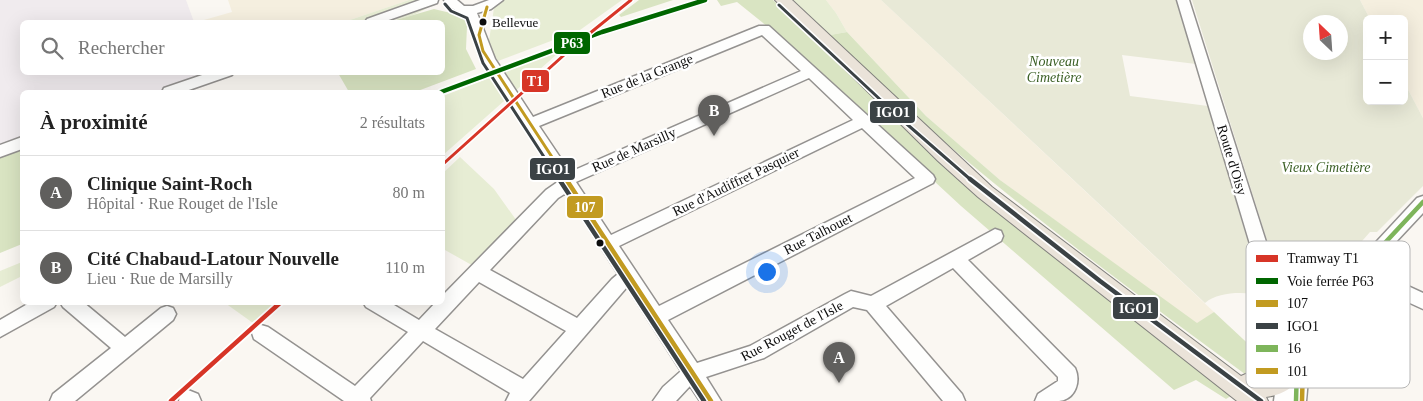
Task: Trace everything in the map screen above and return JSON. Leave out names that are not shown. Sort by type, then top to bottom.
[{"type":"main road","points":[[783,0],[954,165],[1024,224],[1252,393],[1270,401]]},
{"type":"main road","points":[[1252,393],[1267,388]]},
{"type":"street","points":[[415,8],[432,0]]},
{"type":"street","name":"Route d'Oisy","points":[[1182,0],[1257,241]]},
{"type":"street","points":[[378,20],[415,8],[440,3],[452,3],[467,10],[473,16],[483,51],[711,401]]},
{"type":"street","points":[[467,10],[492,3]]},
{"type":"street","points":[[479,35],[483,16],[492,3]]},
{"type":"street","name":"Rue de la Grange","points":[[530,124],[764,28],[811,72]]},
{"type":"street","points":[[811,72],[864,121]]},
{"type":"street","name":"Rue de Marsilly","points":[[357,400],[556,190],[567,181],[811,72]]},
{"type":"street","points":[[175,90],[218,75]]},
{"type":"street","name":"Rue Talhouet","points":[[656,316],[927,179],[864,121]]},
{"type":"street","name":"Rue d'Audiffret Pasquier","points":[[608,244],[864,121]]},
{"type":"street","points":[[0,151],[20,144]]},
{"type":"street","points":[[1386,241],[1423,202]]},
{"type":"street","points":[[955,401],[874,304],[995,236]]},
{"type":"street","points":[[955,258],[1068,374],[1068,385],[1045,401]]},
{"type":"street","points":[[478,272],[579,329]]},
{"type":"street","points":[[377,305],[521,396],[618,284],[629,276]]},
{"type":"street","points":[[1410,295],[1423,301]]},
{"type":"street","name":"Rue Rouget de l'Isle","points":[[693,374],[757,352],[851,300],[874,304]]},
{"type":"street","points":[[0,329],[43,305]]},
{"type":"street","points":[[72,305],[125,348]]},
{"type":"street","points":[[60,401],[167,314]]},
{"type":"street","points":[[261,333],[357,400]]},
{"type":"street","points":[[664,401],[682,381],[693,374]]},
{"type":"street","points":[[1284,401],[1286,388]]},
{"type":"street","name":"Route d'Oisy","points":[[1296,401],[1298,388]]},
{"type":"shaded area","points":[[0,0],[186,0],[193,20],[20,20],[20,75],[209,75],[211,84],[194,90],[20,90],[20,150],[0,157]]},
{"type":"shaded area","points":[[228,0],[409,0],[350,20],[204,20],[232,12]]},
{"type":"shaded area","points":[[826,0],[881,0],[1214,312],[1197,324],[1000,180],[926,116],[847,32]]},
{"type":"shaded area","points":[[1360,0],[1423,0],[1423,118],[1408,90],[1408,15],[1368,15]]},
{"type":"green space","points":[[409,0],[437,0],[427,8],[405,18],[393,20],[350,20]]},
{"type":"green space","points":[[502,0],[622,0],[580,30],[498,61],[488,47],[494,8]]},
{"type":"green space","points":[[639,0],[673,0],[621,17],[619,15]]},
{"type":"green space","points":[[717,0],[773,0],[901,123],[1234,394],[1226,399],[1196,380],[1174,390],[961,206],[934,181],[921,165],[784,40],[737,2],[721,6]]},
{"type":"green space","points":[[793,0],[826,0],[847,32],[830,35]]},
{"type":"green space","name":"Nouveau Cimetière","points":[[881,0],[1176,0],[1196,64],[1122,55],[1130,96],[1208,106],[1248,241],[1246,241],[1246,293],[1224,294],[1205,303]]},
{"type":"green space","name":"Vieux Cimetière","points":[[1192,0],[1360,0],[1368,15],[1363,15],[1363,105],[1408,105],[1408,90],[1423,118],[1423,186],[1377,232],[1370,232],[1362,241],[1267,241]]},
{"type":"green space","points":[[434,9],[459,15],[465,20],[467,26],[466,49],[476,69],[420,90],[348,90],[339,75],[445,75],[445,20],[396,20]]},
{"type":"green space","points":[[847,32],[926,116],[1000,180],[1197,323],[1214,312],[1246,342],[1246,375],[1125,285],[999,187],[918,119],[830,35]]},
{"type":"green space","points":[[553,53],[556,55],[445,153],[445,95]]},
{"type":"green space","points":[[20,151],[20,245],[0,253],[0,157]]},
{"type":"green space","points":[[460,157],[494,189],[519,224],[477,268],[445,250],[445,171]]},
{"type":"green space","points":[[20,263],[20,277],[0,287],[0,271]]},
{"type":"green space","points":[[228,305],[274,305],[253,323]]},
{"type":"tram line","name":"T1","points":[[445,162],[574,46],[631,0]]},
{"type":"tram line","name":"T1","points":[[171,401],[278,305]]},
{"type":"rail line","name":"P63","points":[[445,91],[602,32],[705,0]]},
{"type":"transit line","name":"IGO1","points":[[445,4],[451,11],[467,18],[483,63],[704,401]]},
{"type":"transit line","name":"IGO1","points":[[779,5],[860,82],[943,156],[1100,281],[1261,401]]},
{"type":"transit line","name":"107","points":[[487,7],[479,35],[483,51],[711,401]]},
{"type":"transit line","name":"16","points":[[1387,241],[1423,202]]},
{"type":"transit line","name":"16","points":[[1296,388],[1296,401]]},
{"type":"transit line","name":"101","points":[[1302,388],[1302,401]]},
{"type":"place","name":"Bellevue","points":[[483,22]]},
{"type":"place","name":"Cité Chabaud-Latour Nouvelle","points":[[714,136]]},
{"type":"place","name":"Clinique Saint-Roch","points":[[839,383]]}]
